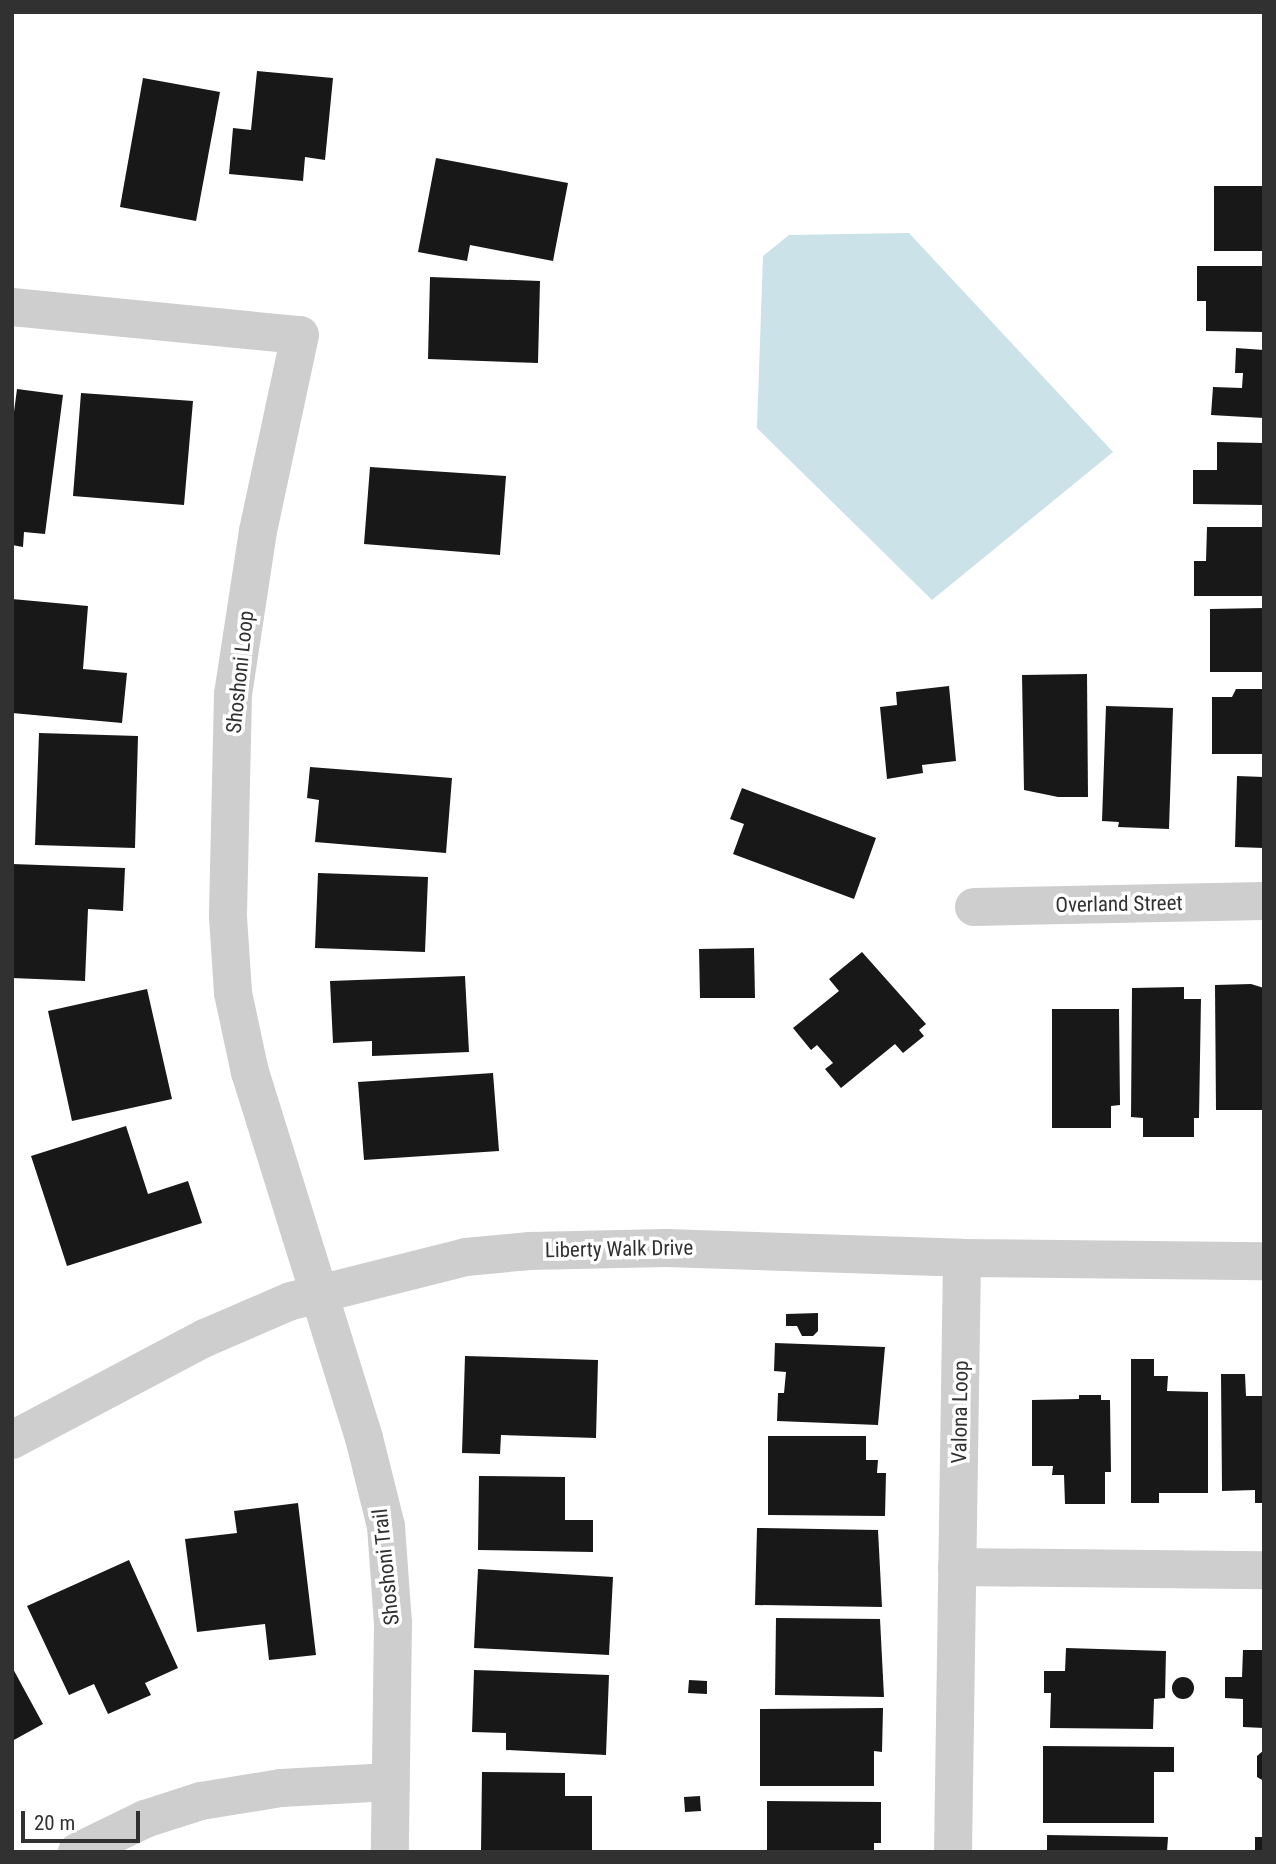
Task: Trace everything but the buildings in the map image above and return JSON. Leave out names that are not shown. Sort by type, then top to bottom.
[{"type":"street","name":"Shoshoni Loop","points":[[12,307],[300,335],[258,531],[233,694],[228,917],[233,993],[250,1072],[318,1291]]},
{"type":"street","name":"Overland Street","points":[[974,907],[1264,901]]},
{"type":"street","name":"Liberty Walk Drive","points":[[12,1440],[205,1338],[318,1291],[422,1265],[530,1251],[764,1249],[962,1258],[1264,1261]]},
{"type":"street","name":"Valona Loop","points":[[953,1852],[962,1258]]},
{"type":"street","name":"Shoshoni Trail","points":[[318,1291],[386,1526],[393,1623],[390,1852]]},
{"type":"street","points":[[957,1567],[1264,1570]]},
{"type":"street","points":[[77,1852],[145,1819],[201,1801],[281,1788],[390,1782]]},
{"type":"water","points":[[909,233],[1113,452],[932,600],[757,428],[763,256],[789,235]]}]
